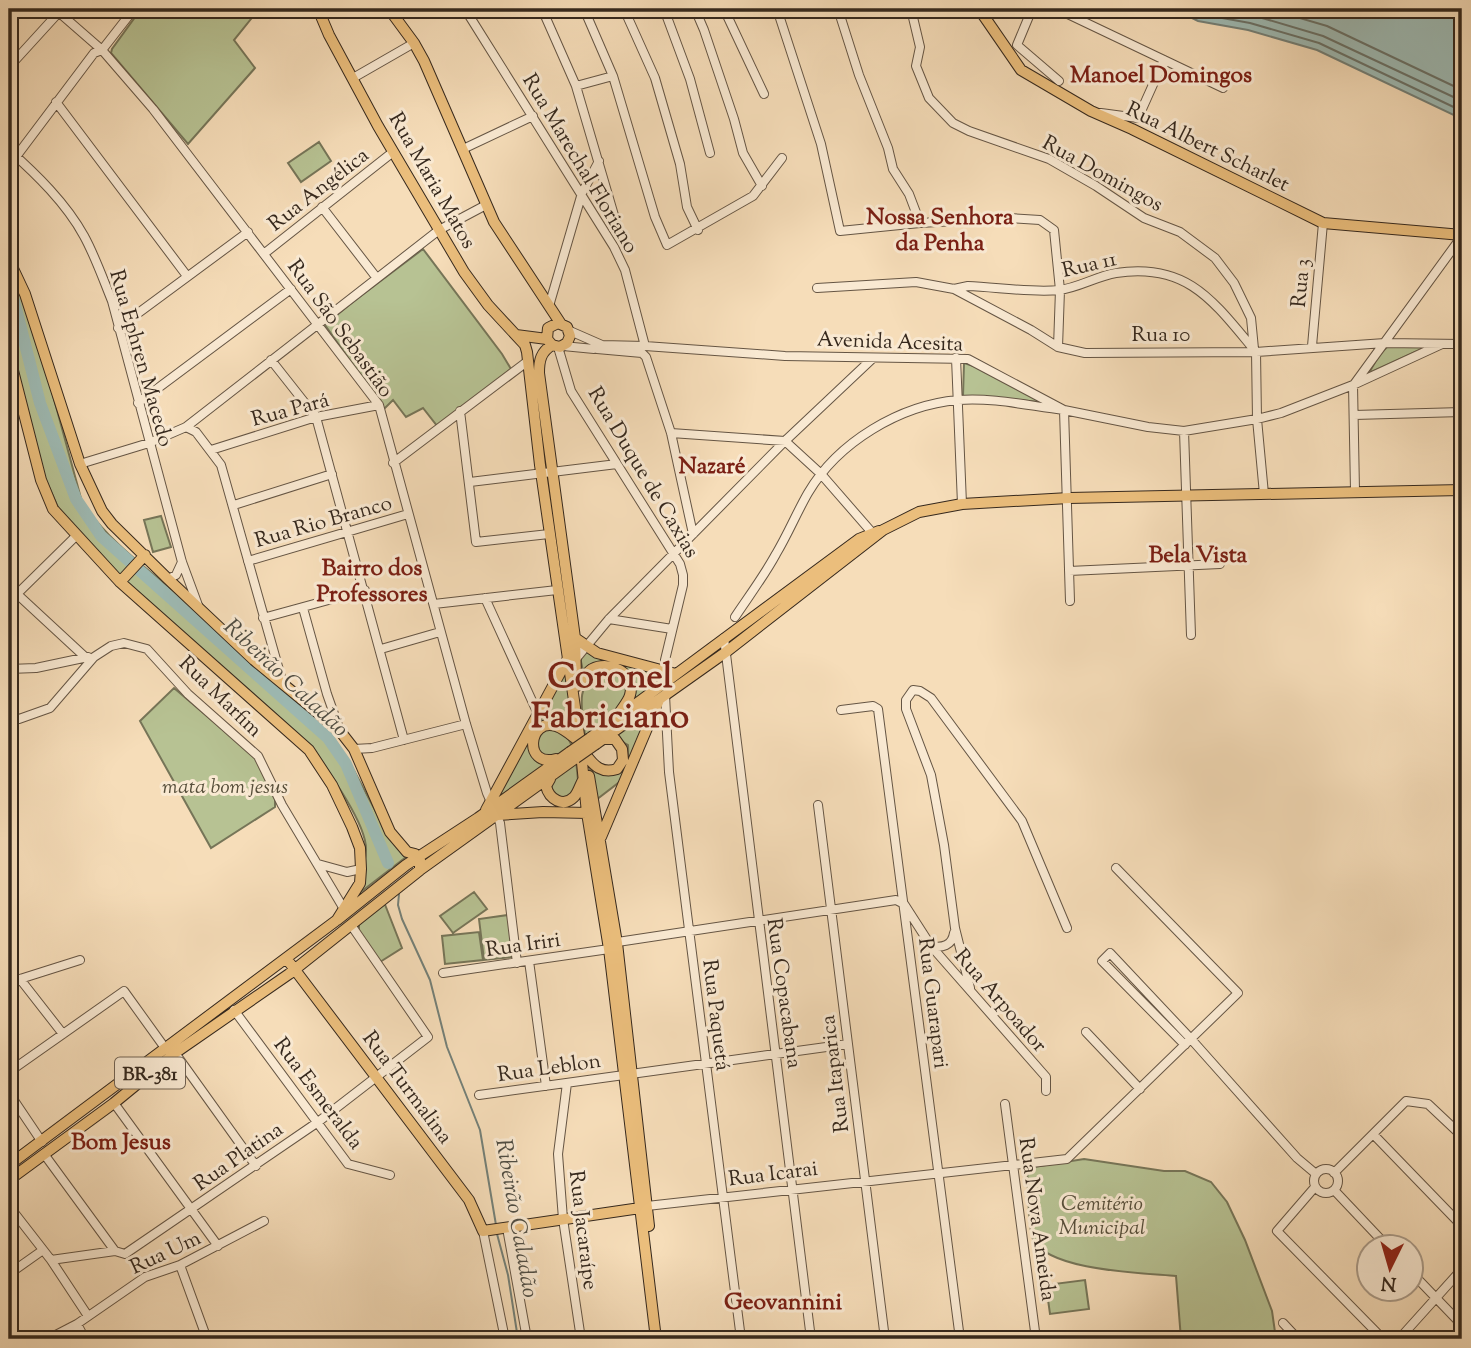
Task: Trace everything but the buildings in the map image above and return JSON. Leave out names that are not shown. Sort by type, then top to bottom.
[{"type":"main road","name":"Rua Maria Matos","points":[[318,9],[329,35],[393,152],[439,230],[480,294],[525,345],[528,360]]},
{"type":"main road","points":[[389,9],[414,43],[494,222],[549,306],[566,327],[569,340],[555,344],[528,360],[575,638],[571,660],[538,714],[494,808]]},
{"type":"main road","name":"Rua Albert Scharlet","points":[[979,9],[1021,70],[1091,111],[1323,223],[1462,236]]},
{"type":"main road","points":[[9,260],[25,294],[80,464],[102,512],[142,558],[254,660],[340,731],[354,749],[390,832],[407,852],[416,855],[420,860],[416,873]]},
{"type":"main road","points":[[555,344],[548,328],[554,323],[566,327]]},
{"type":"main road","points":[[515,335],[555,344]]},
{"type":"main road","points":[[555,344],[541,355],[539,373],[549,534],[576,686],[574,756],[601,837],[611,945],[662,1339]]},
{"type":"main road","points":[[9,355],[41,480],[53,509],[120,582],[309,750],[332,785],[359,848],[360,883],[349,908]]},
{"type":"main road","points":[[571,660],[591,741],[583,780],[572,799],[556,801],[550,796],[546,786],[555,774],[574,756],[591,741],[614,721],[859,539],[919,512],[962,504],[1069,498],[1462,490]]},
{"type":"main road","points":[[591,741],[662,697],[726,652],[877,533]]},
{"type":"main road","points":[[120,582],[142,558]]},
{"type":"main road","points":[[575,638],[586,647],[623,661],[676,674]]},
{"type":"main road","points":[[576,686],[592,670],[600,667],[616,668],[625,672],[629,679],[630,696],[614,721]]},
{"type":"main road","points":[[601,837],[662,697]]},
{"type":"main road","points":[[546,724],[554,725],[591,741],[606,738],[619,742],[623,756],[620,766],[612,771],[600,769],[574,756],[549,761],[542,759],[534,752],[533,744],[539,729],[546,724]]},
{"type":"main road","points":[[416,855],[431,849],[574,756]]},
{"type":"main road","points":[[416,873],[494,808],[555,774]]},
{"type":"main road","points":[[583,780],[611,945]]},
{"type":"main road","points":[[494,808],[587,813]]},
{"type":"main road","name":"BR-381","points":[[9,1180],[114,1103],[170,1051],[416,855]]},
{"type":"main road","name":"BR-381","points":[[9,1165],[170,1051],[295,969],[416,873]]},
{"type":"main road","name":"Rua Turmalina","points":[[286,958],[469,1200],[484,1231]]},
{"type":"main road","points":[[644,1207],[656,1339]]},
{"type":"main road","name":"Rua Icarai","points":[[484,1231],[644,1207]]},
{"type":"street","points":[[9,166],[94,52],[102,50],[134,9]]},
{"type":"street","name":"Rua Marechal Floriano","points":[[466,9],[582,193],[625,270],[645,346]]},
{"type":"street","points":[[542,9],[576,86],[618,229]]},
{"type":"street","points":[[584,9],[613,76],[655,217],[667,246],[753,196],[782,158]]},
{"type":"street","points":[[624,9],[656,78],[680,164],[687,207],[698,230]]},
{"type":"street","points":[[664,9],[690,79],[710,153]]},
{"type":"street","points":[[695,9],[713,55],[743,153],[762,186]]},
{"type":"street","points":[[724,9],[764,94]]},
{"type":"street","points":[[777,9],[821,144],[840,231],[920,223],[1031,218],[1040,220],[1054,230],[1060,290],[1058,347]]},
{"type":"street","points":[[838,9],[893,169],[909,194],[920,223]]},
{"type":"street","name":"Rua Domingos","points":[[911,9],[920,47],[916,66],[929,98],[953,122],[969,131],[1049,159],[1144,218],[1180,232],[1215,258],[1234,283],[1251,318],[1264,494]]},
{"type":"street","points":[[1032,9],[1017,46],[1059,81]]},
{"type":"street","points":[[1057,9],[1223,88]]},
{"type":"street","points":[[9,67],[59,10]]},
{"type":"street","name":"Rua São Sebastião","points":[[59,10],[102,50],[169,128],[379,405],[466,724],[494,808],[517,962]]},
{"type":"street","points":[[353,78],[414,43]]},
{"type":"street","points":[[1091,111],[1138,118],[1164,60]]},
{"type":"street","points":[[576,86],[613,76]]},
{"type":"street","points":[[56,102],[187,276]]},
{"type":"street","points":[[463,149],[533,116]]},
{"type":"street","name":"Rua Ephren Macedo","points":[[9,150],[56,198],[83,235],[112,301],[182,562],[199,608]]},
{"type":"street","name":"Rua Angélica","points":[[265,253],[393,152]]},
{"type":"street","points":[[549,306],[582,193],[599,161]]},
{"type":"street","points":[[80,464],[149,443],[186,427],[439,230],[486,205]]},
{"type":"street","points":[[322,207],[376,277]]},
{"type":"street","name":"Rua 3","points":[[1312,346],[1323,223]]},
{"type":"street","points":[[118,328],[248,232]]},
{"type":"street","points":[[1355,491],[1353,385],[1462,236]]},
{"type":"street","name":"Rua 11","points":[[817,288],[916,282],[954,289],[968,286],[1060,290],[1115,273],[1158,272],[1180,279],[1204,294],[1255,350]]},
{"type":"street","points":[[138,403],[291,289]]},
{"type":"street","name":"Rua 10","points":[[954,289],[1058,347],[1085,353],[1255,350],[1385,343],[1462,344]]},
{"type":"street","name":"Avenida Acesita","points":[[566,327],[598,347]]},
{"type":"street","name":"Avenida Acesita","points":[[555,344],[645,346],[785,356],[968,359],[1064,410],[1148,427],[1185,430],[1257,419],[1281,412],[1353,385],[1442,344]]},
{"type":"street","name":"Rua Duque de Caxias","points":[[555,344],[571,391],[674,553],[683,575],[681,599],[665,660]]},
{"type":"street","points":[[598,347],[642,353],[646,357],[671,433],[693,534]]},
{"type":"street","points":[[571,660],[785,441],[873,358]]},
{"type":"street","points":[[956,358],[962,504]]},
{"type":"street","points":[[271,360],[316,418],[404,740]]},
{"type":"street","points":[[393,463],[528,360]]},
{"type":"street","points":[[735,617],[776,555],[808,493],[821,474],[849,446],[883,423],[918,408],[958,400],[1003,402],[1064,410],[1069,498],[1070,601]]},
{"type":"street","name":"Rua Pará","points":[[211,450],[316,418],[379,405]]},
{"type":"street","points":[[460,411],[476,542],[549,534]]},
{"type":"street","points":[[1354,415],[1462,412]]},
{"type":"street","points":[[186,427],[196,432],[221,465],[283,684]]},
{"type":"street","points":[[1185,430],[1191,635]]},
{"type":"street","points":[[671,433],[785,441],[821,474],[877,533]]},
{"type":"street","points":[[470,482],[617,464]]},
{"type":"street","points":[[234,505],[332,474]]},
{"type":"street","name":"Rua Rio Branco","points":[[248,561],[408,514]]},
{"type":"street","points":[[17,594],[76,536]]},
{"type":"street","points":[[168,579],[176,575],[182,562]]},
{"type":"street","points":[[1069,571],[1220,564]]},
{"type":"street","points":[[9,579],[17,594],[84,656]]},
{"type":"street","points":[[263,618],[365,590]]},
{"type":"street","points":[[434,604],[557,590]]},
{"type":"street","points":[[485,598],[538,714]]},
{"type":"street","points":[[303,608],[340,731]]},
{"type":"street","points":[[609,619],[672,629]]},
{"type":"street","points":[[381,649],[440,632]]},
{"type":"street","name":"Rua Copacabana","points":[[723,638],[811,1339]]},
{"type":"street","name":"Rua Marfim","points":[[9,717],[19,719],[50,708],[94,657],[111,646],[124,643],[147,649],[188,694],[258,756],[282,805],[349,908]]},
{"type":"street","points":[[254,660],[270,657],[272,651]]},
{"type":"street","points":[[9,669],[59,664],[84,656],[94,657]]},
{"type":"street","points":[[970,988],[956,928],[931,775],[906,709],[906,700],[913,690],[925,694],[936,705],[1022,821],[1068,928]]},
{"type":"street","name":"Rua Paquetá","points":[[662,697],[688,931],[741,1337]]},
{"type":"street","name":"Rua Guarapari","points":[[841,710],[873,706],[878,709],[960,1339]]},
{"type":"street","points":[[354,749],[372,748],[466,724]]},
{"type":"street","name":"Rua Itaparica","points":[[818,805],[885,1339]]},
{"type":"street","points":[[318,864],[347,872],[361,869]]},
{"type":"street","points":[[1086,1032],[1140,1089],[1238,993],[1116,868]]},
{"type":"street","points":[[611,945],[758,919],[896,900],[904,904]]},
{"type":"street","name":"Rua Arpoador","points":[[904,904],[930,946],[970,988],[1046,1077],[1046,1090]]},
{"type":"street","name":"Rua Platina","points":[[51,1260],[115,1251],[124,1254],[318,1122],[428,1037],[351,925]]},
{"type":"street","points":[[930,946],[946,946],[953,940],[956,928]]},
{"type":"street","name":"Rua Iriri","points":[[443,973],[529,961],[611,945]]},
{"type":"street","points":[[1188,1042],[1102,961],[1110,953],[1188,1042],[1297,1158],[1316,1174]]},
{"type":"street","points":[[9,987],[20,979],[80,960]]},
{"type":"street","points":[[529,961],[546,1086]]},
{"type":"street","points":[[20,979],[63,1034]]},
{"type":"street","points":[[9,1072],[124,991],[256,1166]]},
{"type":"street","name":"Rua Esmeralda","points":[[234,1010],[348,1164],[390,1175]]},
{"type":"street","name":"Rua Leblon","points":[[480,1095],[848,1044]]},
{"type":"street","name":"Rua Jacaraípe","points":[[567,1083],[558,1154],[563,1219],[582,1339]]},
{"type":"street","name":"Rua Icarai","points":[[644,1207],[1067,1160],[1140,1089]]},
{"type":"street","points":[[9,1093],[41,1142]]},
{"type":"street","points":[[1334,1173],[1406,1101],[1428,1104],[1462,1136]]},
{"type":"street","points":[[114,1103],[218,1246]]},
{"type":"street","name":"Rua Nova Ameida","points":[[1005,1104],[1036,1339]]},
{"type":"street","points":[[1373,1134],[1462,1226]]},
{"type":"street","points":[[44,1154],[115,1251]]},
{"type":"street","points":[[1315,1187],[1325,1193],[1334,1190],[1338,1181],[1334,1173],[1325,1169],[1316,1174],[1315,1187],[1277,1231],[1383,1339]]},
{"type":"street","points":[[1334,1190],[1373,1232]]},
{"type":"street","points":[[9,1206],[51,1260],[88,1316]]},
{"type":"street","name":"Rua Um","points":[[48,1339],[77,1324],[145,1277],[180,1265],[264,1222]]},
{"type":"street","points":[[505,1228],[527,1339]]},
{"type":"street","points":[[484,1231],[505,1339]]},
{"type":"street","points":[[9,1274],[43,1250]]},
{"type":"street","points":[[180,1265],[207,1339]]},
{"type":"street","points":[[1399,1339],[1462,1269]]},
{"type":"street","points":[[1426,1288],[1462,1325]]},
{"type":"street","points":[[1283,1323],[1298,1339]]},
{"type":"street","points":[[77,1324],[85,1339]]},
{"type":"street","points":[[704,1339],[741,1337]]},
{"type":"green space","points":[[141,9],[259,9],[234,40],[255,68],[188,144],[111,53]]},
{"type":"green space","points":[[319,142],[331,161],[301,182],[288,163]]},
{"type":"green space","points":[[423,249],[511,369],[438,427],[423,408],[406,417],[393,400],[384,409],[325,325]]},
{"type":"green space","points":[[9,261],[38,340],[82,502],[118,544],[226,637],[332,737],[350,763],[384,827],[410,854],[353,898],[365,862],[365,839],[354,812],[312,749],[120,582],[61,514],[44,476],[10,355]]},
{"type":"green space","points":[[1389,345],[1428,346],[1369,373],[1379,355]]},
{"type":"green space","points":[[964,363],[983,369],[1041,402],[963,396]]},
{"type":"green space","points":[[161,516],[171,547],[153,552],[144,520]]},
{"type":"green space","points":[[586,650],[670,676],[630,705],[633,691],[614,664],[602,661],[583,671],[580,657]]},
{"type":"green space","points":[[566,666],[573,733],[554,719],[540,724],[529,743],[549,764],[492,802]]},
{"type":"green space","points":[[597,672],[620,678],[627,693],[619,708],[585,736],[583,693],[585,685]]},
{"type":"green space","name":"mata bom jesus","points":[[174,688],[260,761],[275,796],[275,807],[211,848],[140,721]]},
{"type":"green space","points":[[652,706],[622,780],[596,800],[590,769],[614,774],[623,769],[628,755],[628,745],[609,734]]},
{"type":"green space","points":[[551,727],[566,734],[572,746],[550,756],[541,754],[537,747],[539,732]]},
{"type":"green space","points":[[576,760],[578,780],[575,793],[563,800],[552,791],[553,780]]},
{"type":"green space","points":[[474,892],[487,909],[453,933],[440,916]]},
{"type":"green space","points":[[384,902],[402,948],[380,962],[359,932],[359,923]]},
{"type":"green space","points":[[508,915],[513,957],[484,960],[479,919]]},
{"type":"green space","points":[[479,932],[483,960],[445,964],[442,936]]},
{"type":"green space","name":"Cemitério Municipal","points":[[1084,1159],[1164,1171],[1185,1171],[1211,1182],[1227,1202],[1245,1240],[1272,1311],[1276,1339],[1181,1339],[1176,1276],[1076,1264],[1042,1250],[1031,1233],[1027,1168]]},
{"type":"green space","points":[[1085,1280],[1089,1309],[1050,1314],[1046,1285]]},
{"type":"water","points":[[1174,9],[1438,9],[1462,19],[1462,119],[1317,50],[1248,30],[1198,21]]},
{"type":"waterway","name":"Ribeirão Caladão","points":[[9,290],[40,403],[76,499],[101,536],[328,738],[346,764],[388,863]]},
{"type":"waterway","name":"Ribeirão Caladão","points":[[388,863],[392,872]]},
{"type":"waterway","name":"Ribeirão Caladão","points":[[399,894],[398,905],[402,919],[430,980],[447,1047],[480,1130],[496,1225]]},
{"type":"waterway","name":"Ribeirão Caladão","points":[[497,1234],[508,1275],[518,1339]]},
{"type":"district","name":"Manoel Domingos","points":[[1161,74]]},
{"type":"district","name":"Nossa Senhora da Penha","points":[[940,229]]},
{"type":"district","name":"Nazaré","points":[[712,465]]},
{"type":"district","name":"Bela Vista","points":[[1198,554]]},
{"type":"district","name":"Bairro dos Professores","points":[[372,580]]},
{"type":"district","name":"Coronel Fabriciano","points":[[610,695]]},
{"type":"district","name":"Bom Jesus","points":[[121,1141]]},
{"type":"district","name":"Geovannini","points":[[783,1301]]}]
